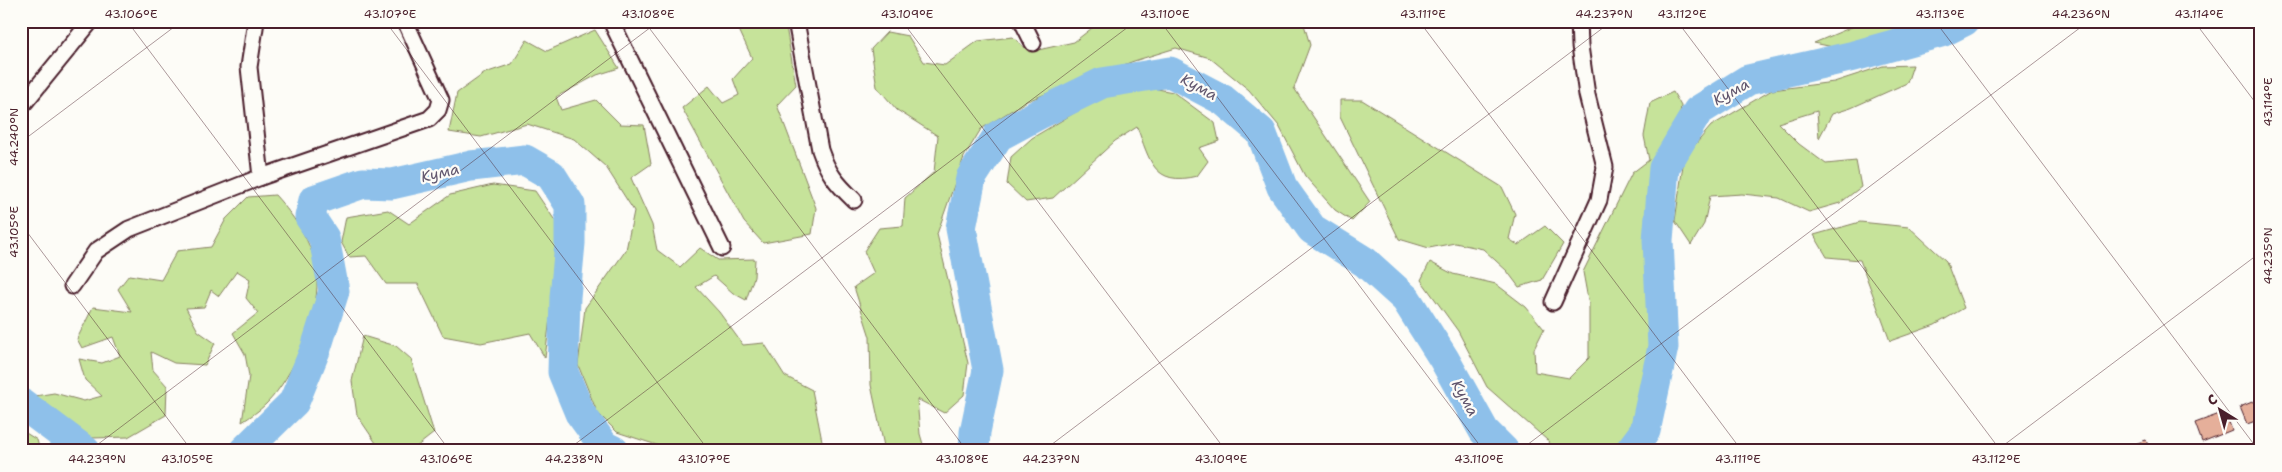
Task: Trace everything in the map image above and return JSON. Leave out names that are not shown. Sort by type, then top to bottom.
[{"type":"street","points":[[21,107],[91,21]]},
{"type":"street","points":[[256,21],[249,67],[261,177]]},
{"type":"street","points":[[72,286],[96,251],[129,229],[261,177],[429,119],[438,110],[441,100],[405,21]]},
{"type":"street","points":[[611,21],[722,248]]},
{"type":"street","points":[[796,21],[820,150],[827,170],[854,200]]},
{"type":"street","points":[[1022,21],[1033,43]]},
{"type":"street","points":[[1553,302],[1599,200],[1605,167],[1587,95],[1580,46],[1579,21]]},
{"type":"green space","points":[[735,21],[785,21],[796,85],[777,105],[816,208],[812,234],[763,243],[744,222],[682,108],[709,86],[723,103],[739,95],[733,79],[752,58]]},
{"type":"green space","points":[[1101,21],[1303,21],[1310,45],[1294,88],[1370,202],[1352,221],[1335,210],[1305,176],[1279,126],[1249,90],[1210,58],[1176,48],[1134,61],[1027,101],[981,129],[964,157],[937,234],[968,363],[964,395],[944,413],[917,399],[920,434],[925,451],[885,451],[871,385],[870,337],[854,287],[874,273],[864,251],[879,228],[903,226],[905,198],[934,172],[938,136],[897,110],[877,87],[871,49],[887,32],[908,36],[924,62],[945,65],[978,41],[1013,37],[1029,52],[1074,42]]},
{"type":"green space","points":[[1866,21],[1923,21],[1847,50],[1814,43]]},
{"type":"green space","points":[[595,30],[619,68],[597,75],[556,97],[561,110],[596,100],[620,124],[644,125],[651,164],[631,178],[652,225],[657,250],[680,267],[700,248],[718,260],[755,259],[754,277],[746,300],[733,293],[714,276],[696,287],[719,312],[743,345],[764,343],[785,376],[812,390],[824,451],[675,451],[617,432],[597,412],[578,365],[585,308],[626,250],[634,211],[606,167],[574,139],[527,124],[481,137],[449,132],[457,93],[485,73],[512,64],[527,40],[547,51]]},
{"type":"green space","points":[[1913,65],[1907,83],[1851,108],[1832,114],[1819,138],[1817,111],[1778,123],[1799,144],[1826,164],[1856,161],[1861,187],[1840,203],[1809,212],[1779,198],[1742,194],[1710,196],[1704,224],[1691,245],[1675,221],[1684,158],[1711,126],[1772,90],[1834,82],[1883,66]]},
{"type":"green space","points":[[1142,86],[1173,92],[1215,123],[1219,141],[1199,148],[1208,161],[1197,176],[1171,178],[1162,174],[1150,160],[1137,127],[1115,141],[1053,198],[1026,202],[1007,184],[1011,157],[1032,138],[1103,96]]},
{"type":"green space","points":[[1673,92],[1681,106],[1678,127],[1657,168],[1651,217],[1657,344],[1641,425],[1617,451],[1557,451],[1487,387],[1458,331],[1421,280],[1430,262],[1453,274],[1496,284],[1526,307],[1544,329],[1534,349],[1535,372],[1569,378],[1589,358],[1589,305],[1583,272],[1632,173],[1649,160],[1644,136],[1650,103]]},
{"type":"green space","points":[[1340,100],[1362,100],[1502,187],[1515,214],[1509,239],[1518,245],[1545,226],[1563,244],[1542,280],[1519,287],[1507,271],[1483,249],[1455,243],[1429,248],[1399,239],[1340,117]]},
{"type":"green space","points":[[493,185],[535,191],[556,222],[556,270],[545,358],[530,333],[481,343],[443,336],[418,284],[386,284],[366,256],[349,257],[341,242],[346,217],[388,210],[409,224],[450,195]]},
{"type":"green space","points":[[275,195],[304,234],[313,256],[317,279],[314,310],[302,346],[286,379],[266,404],[242,422],[249,376],[245,354],[233,333],[258,313],[246,298],[250,279],[237,271],[219,296],[211,290],[204,307],[186,308],[198,331],[215,343],[205,365],[174,363],[151,352],[153,370],[167,386],[166,415],[128,437],[92,438],[35,396],[54,393],[84,401],[102,396],[85,380],[79,359],[102,363],[120,356],[113,337],[82,348],[77,339],[93,307],[132,312],[118,289],[129,275],[161,280],[177,251],[211,247],[226,219],[248,197]]},
{"type":"green space","points":[[1860,222],[1909,227],[1946,261],[1964,308],[1935,325],[1890,341],[1860,260],[1827,257],[1814,235]]},
{"type":"green space","points":[[363,336],[396,346],[411,359],[434,433],[411,451],[380,449],[357,415],[352,381]]},
{"type":"green space","points":[[21,430],[37,440],[40,451],[21,451]]},
{"type":"building","points":[[2257,400],[2261,410],[2261,419],[2247,424],[2240,407]]},
{"type":"building","points":[[2225,412],[2232,430],[2202,442],[2195,423]]},
{"type":"building","points":[[2146,440],[2150,451],[2126,451],[2124,448]]},
{"type":"waterway","name":"Кума","points":[[1630,451],[1645,431],[1663,347],[1658,240],[1664,168],[1698,111],[1748,80],[1854,56],[1944,31],[1964,21]]},
{"type":"waterway","name":"Кума","points":[[974,451],[975,432],[988,370],[961,228],[971,178],[998,136],[1039,114],[1102,83],[1170,72],[1223,100],[1261,132],[1282,187],[1312,229],[1365,262],[1406,299],[1444,359],[1484,431],[1504,451]]},
{"type":"waterway","name":"Кума","points":[[244,451],[294,402],[316,348],[334,291],[324,238],[310,217],[314,200],[363,183],[392,184],[471,166],[525,160],[551,175],[570,205],[570,243],[565,297],[563,372],[580,413],[604,446],[614,451]]},
{"type":"waterway","name":"Кума","points":[[21,403],[85,451]]}]
